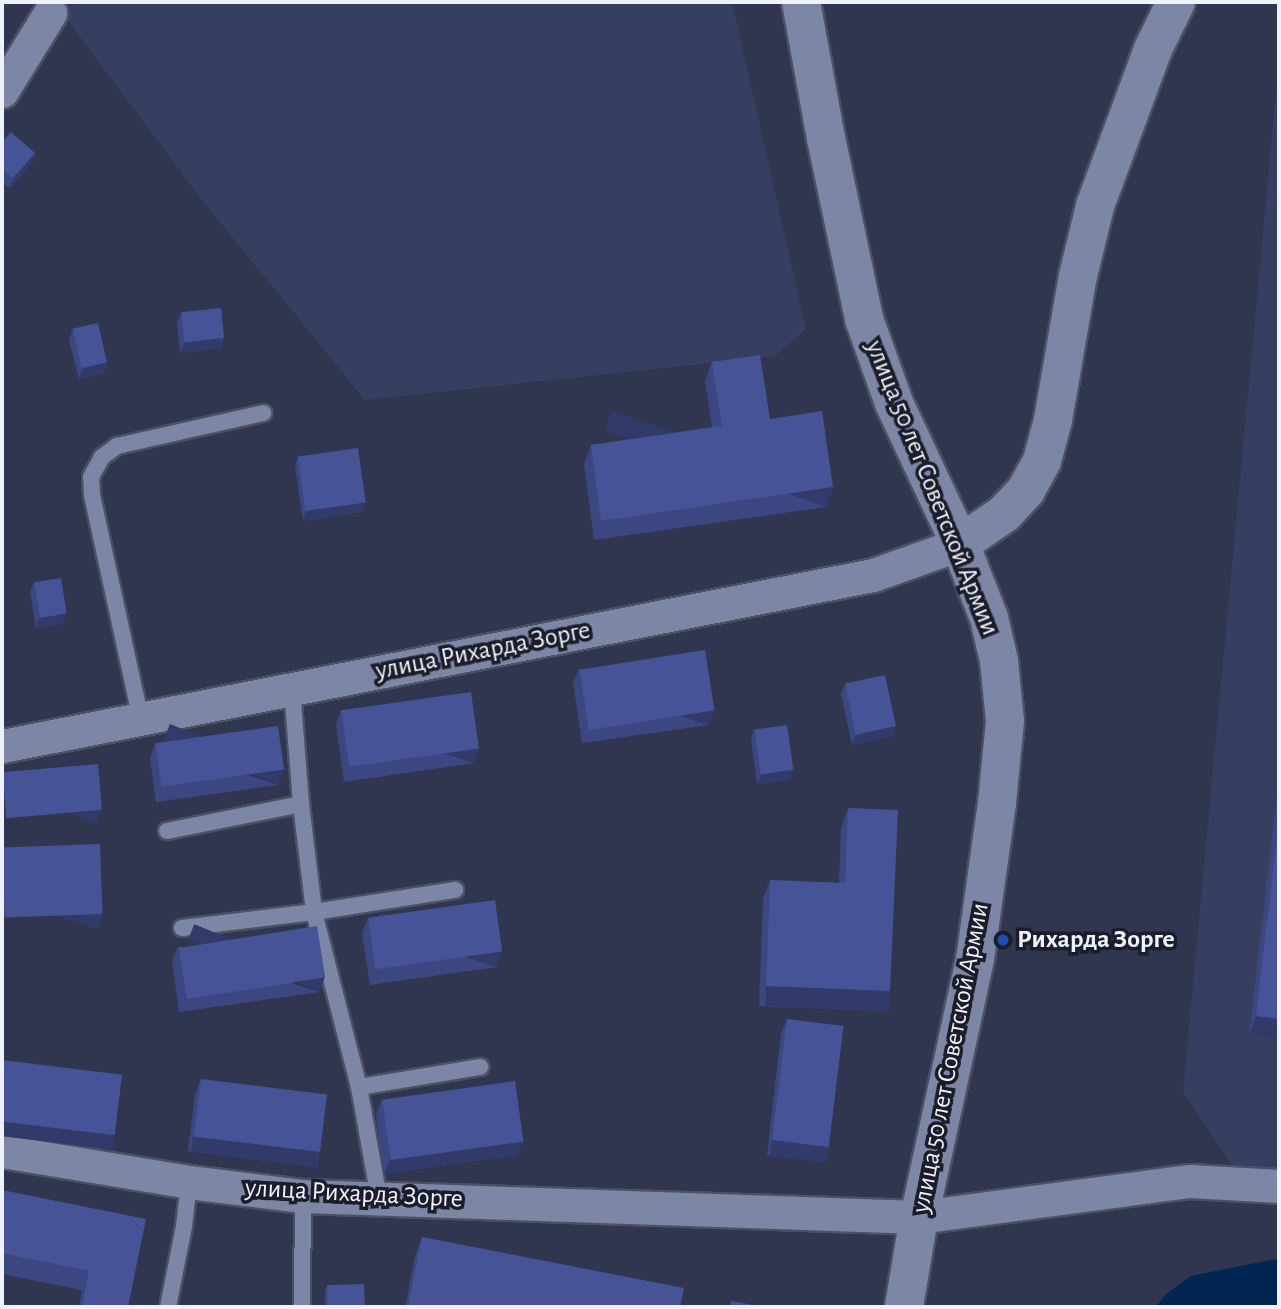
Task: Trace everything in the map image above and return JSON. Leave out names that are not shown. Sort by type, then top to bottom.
[{"type":"main road","name":"улица 50 лет Советской Армии","points":[[802,2],[826,138],[864,319],[894,403],[960,544],[989,618],[999,661],[1005,721],[997,803],[975,959],[919,1217],[905,1307]]},
{"type":"main road","points":[[960,544],[1004,514],[1026,490],[1042,461],[1053,420],[1078,276],[1095,206],[1153,49],[1177,2]]},
{"type":"street","points":[[2,90],[50,13]]},
{"type":"street","name":"улица Рихарда Зорге","points":[[2,746],[873,575],[960,544]]},
{"type":"street","name":"улица Рихарда Зорге","points":[[2,1151],[189,1182],[303,1196],[919,1217],[1190,1181],[1279,1186]]},
{"type":"lane","points":[[141,720],[92,495],[91,477],[102,457],[117,446],[263,413]]},
{"type":"lane","points":[[292,689],[301,804],[314,912],[359,1087],[379,1198]]},
{"type":"lane","points":[[167,831],[301,804]]},
{"type":"lane","points":[[182,928],[314,912],[455,890]]},
{"type":"lane","points":[[359,1087],[480,1067]]},
{"type":"lane","points":[[168,1307],[184,1226],[189,1182]]},
{"type":"lane","points":[[302,1307],[303,1196]]},
{"type":"shaded area","points":[[71,2],[732,2],[806,329],[775,356],[365,400],[198,195],[67,19]]},
{"type":"shaded area","points":[[1279,61],[1279,1173],[1234,1168],[1183,1092]]},
{"type":"shaded area","points":[[1279,1260],[1279,1307],[1156,1307],[1166,1294],[1191,1276]]},
{"type":"building","points":[[11,132],[35,153],[13,178],[2,169],[2,142]]},
{"type":"building","points":[[221,308],[224,338],[184,342],[181,312]]},
{"type":"building","points":[[98,323],[107,362],[82,368],[73,329]]},
{"type":"building","points":[[760,355],[770,419],[822,411],[833,487],[601,521],[591,445],[722,426],[712,362]]},
{"type":"building","points":[[358,448],[366,502],[305,511],[298,456]]},
{"type":"building","points":[[61,578],[67,614],[40,618],[34,582]]},
{"type":"building","points":[[705,650],[715,710],[589,730],[580,670]]},
{"type":"building","points":[[885,675],[896,726],[856,734],[845,684]]},
{"type":"building","points":[[471,692],[479,748],[349,767],[341,710]]},
{"type":"building","points":[[787,725],[793,770],[761,774],[754,730]]},
{"type":"building","points":[[278,726],[284,770],[161,787],[155,743]]},
{"type":"building","points":[[98,764],[102,810],[6,818],[2,772]]},
{"type":"building","points":[[848,808],[898,810],[890,991],[766,986],[770,880],[845,883]]},
{"type":"building","points":[[1279,820],[1279,1019],[1256,1016]]},
{"type":"building","points":[[100,844],[102,914],[5,917],[2,847]]},
{"type":"building","points":[[495,900],[502,951],[375,969],[368,918]]},
{"type":"building","points":[[317,926],[325,977],[187,999],[179,948]]},
{"type":"building","points":[[787,1019],[844,1026],[829,1147],[772,1140]]},
{"type":"building","points":[[2,1060],[122,1075],[115,1135],[2,1121]]},
{"type":"building","points":[[201,1079],[327,1094],[320,1152],[194,1137]]},
{"type":"building","points":[[515,1081],[523,1141],[391,1160],[382,1100]]},
{"type":"building","points":[[2,1190],[146,1219],[128,1307],[82,1307],[89,1271],[2,1253]]},
{"type":"building","points":[[422,1237],[684,1288],[680,1307],[408,1307]]},
{"type":"building","points":[[364,1284],[365,1307],[328,1307],[327,1285]]},
{"type":"building","points":[[731,1301],[765,1307],[730,1307]]},
{"type":"place","name":"Рихарда Зорге","points":[[1003,940]]}]
